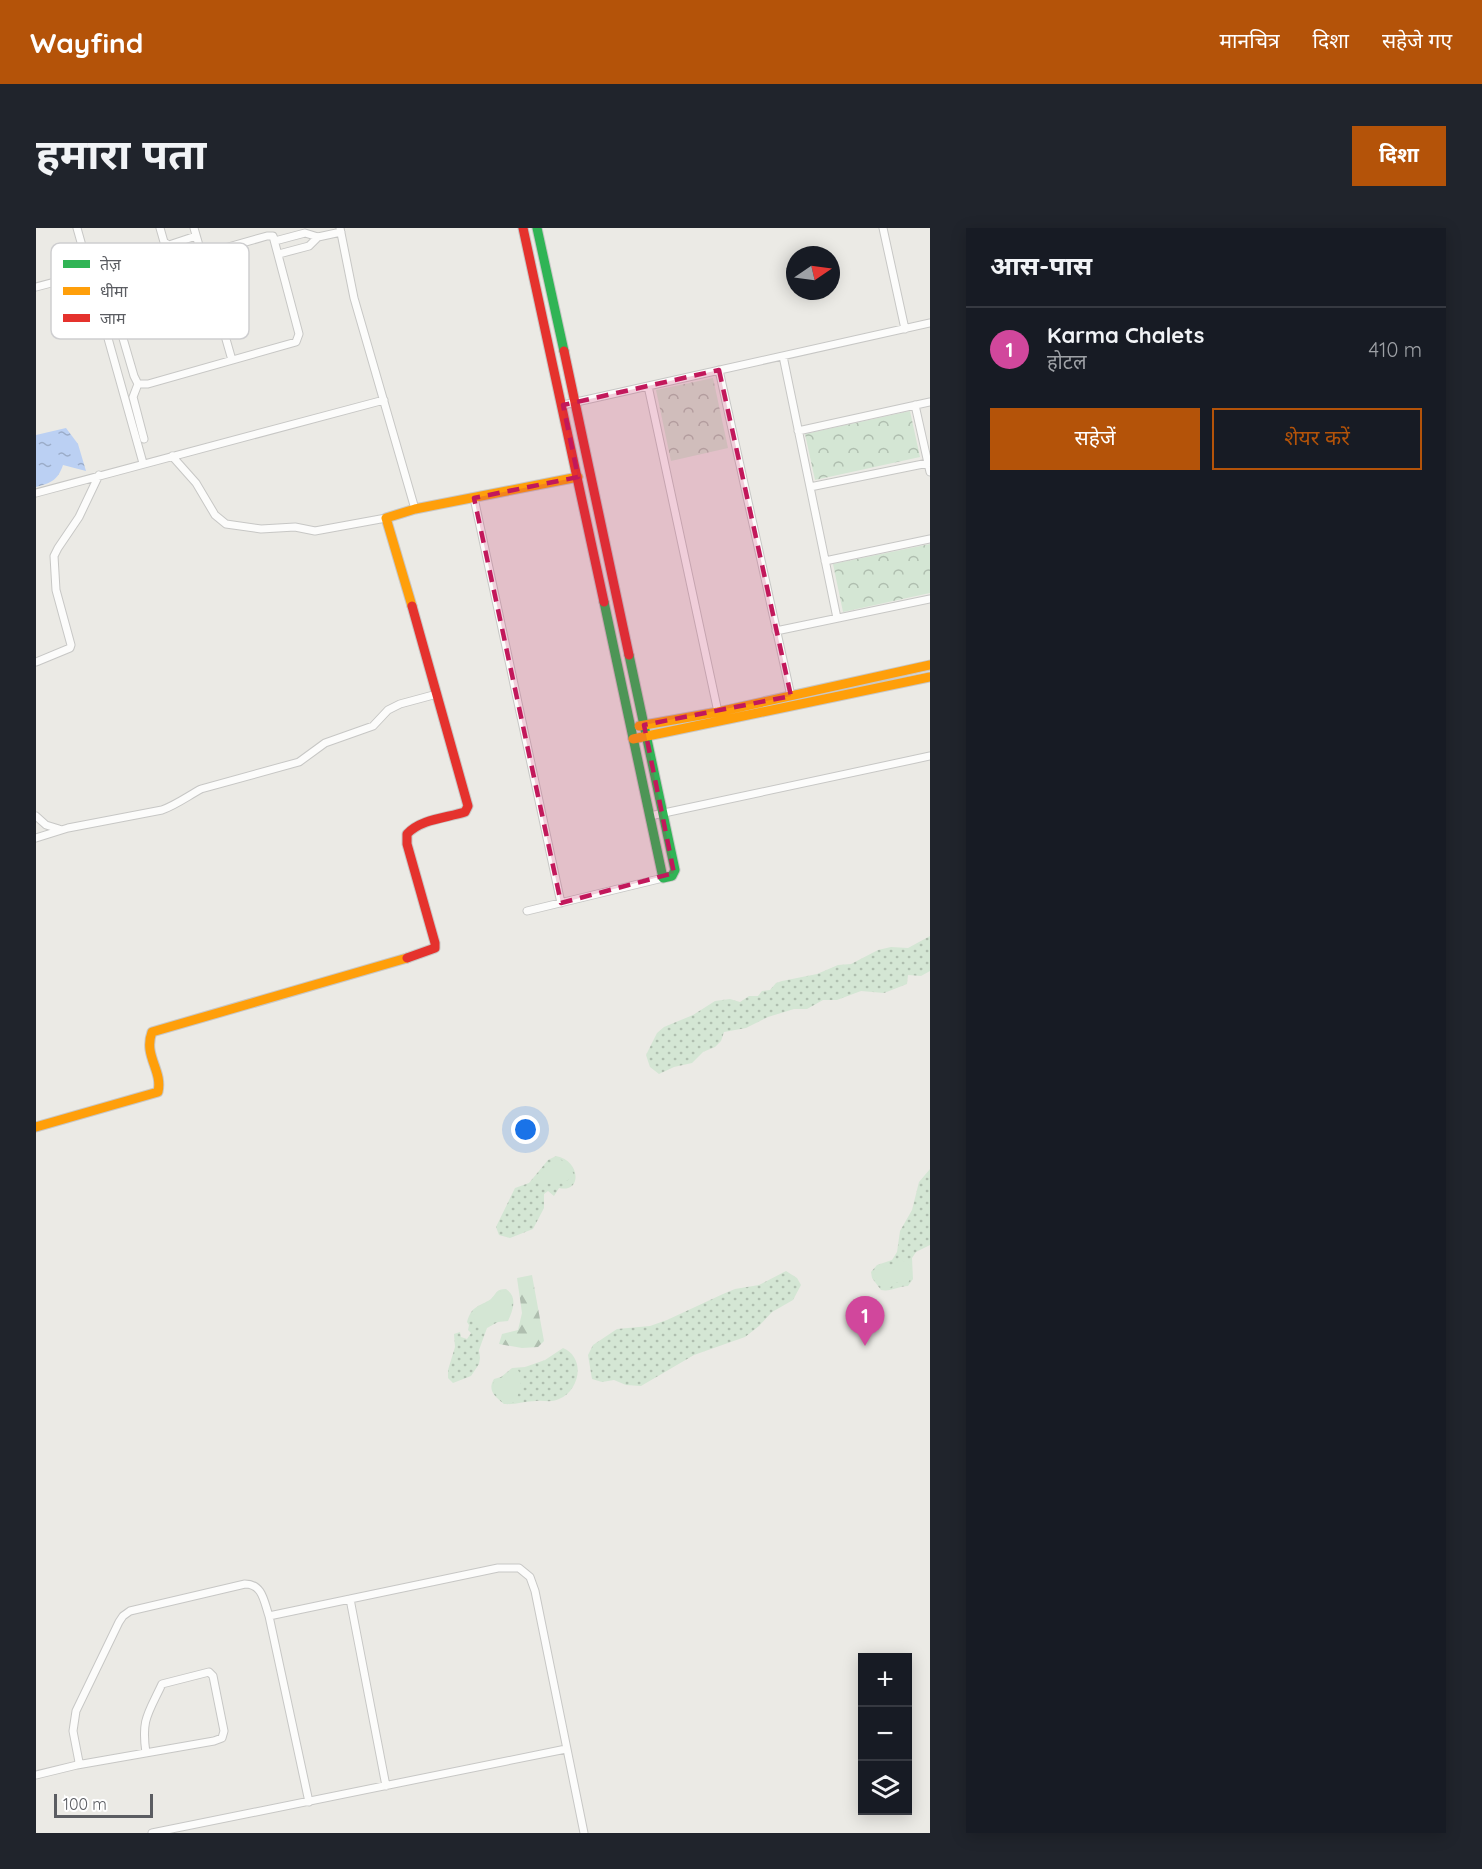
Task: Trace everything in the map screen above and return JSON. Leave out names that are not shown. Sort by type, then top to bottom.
[{"type":"street","points":[[76,228],[80,243]]},
{"type":"street","points":[[160,228],[166,243]]},
{"type":"street","points":[[194,228],[198,243]]},
{"type":"street","points":[[523,228],[663,878]]},
{"type":"street","points":[[527,911],[672,876],[675,870],[537,228]]},
{"type":"street","points":[[883,228],[904,329]]},
{"type":"street","points":[[279,254],[309,246],[318,237],[341,230],[354,298],[415,509]]},
{"type":"street","points":[[275,240],[305,233],[318,237]]},
{"type":"street","points":[[175,243],[196,236]]},
{"type":"street","points":[[138,384],[148,384],[293,344],[298,340],[299,334],[273,236],[243,243]]},
{"type":"street","points":[[36,287],[51,283]]},
{"type":"street","points":[[562,405],[930,323]]},
{"type":"street","points":[[108,339],[143,463]]},
{"type":"street","points":[[124,339],[138,384],[133,397],[144,439]]},
{"type":"street","points":[[226,339],[232,360]]},
{"type":"street","points":[[783,356],[837,618]]},
{"type":"street","points":[[718,370],[791,696]]},
{"type":"street","points":[[648,386],[718,712]]},
{"type":"street","points":[[36,493],[384,400]]},
{"type":"street","points":[[798,430],[930,402]]},
{"type":"street","points":[[915,405],[930,472]]},
{"type":"street","points":[[171,456],[196,483],[216,515],[226,524],[261,529],[295,528],[315,531],[578,477]]},
{"type":"street","points":[[810,487],[928,463]]},
{"type":"street","points":[[36,662],[70,648],[56,590],[54,556],[79,517],[99,475]]},
{"type":"street","points":[[474,498],[561,903]]},
{"type":"street","points":[[36,1127],[158,1092],[160,1084],[147,1044],[152,1032],[425,953],[435,948],[407,844],[407,834],[411,828],[465,812],[468,806],[386,518]]},
{"type":"street","points":[[825,561],[930,539]]},
{"type":"street","points":[[776,631],[930,599]]},
{"type":"street","points":[[631,728],[718,712],[930,666]]},
{"type":"street","points":[[633,739],[930,677]]},
{"type":"street","points":[[36,838],[59,830],[162,810],[201,789],[299,762],[325,743],[373,726],[388,711],[400,704],[437,694]]},
{"type":"street","points":[[650,816],[930,756]]},
{"type":"street","points":[[36,816],[46,825],[59,830]]},
{"type":"street","points":[[269,1616],[498,1568],[519,1568],[530,1577],[535,1591],[584,1833]]},
{"type":"street","points":[[77,1766],[79,1762],[73,1731],[76,1711],[123,1616],[130,1611],[253,1584],[259,1589],[269,1616],[309,1802]]},
{"type":"street","points":[[350,1599],[386,1786]]},
{"type":"street","points":[[36,1775],[222,1738],[224,1731],[213,1676],[210,1672],[162,1684],[144,1720],[143,1734],[146,1753]]},
{"type":"street","points":[[152,1833],[566,1749]]},
{"type":"highlighted area","points":[[719,370],[791,696],[644,725],[674,873],[561,903],[474,498],[578,477],[563,405]]},
{"type":"green space","points":[[713,378],[728,448],[671,461],[656,390]]},
{"type":"green space","points":[[910,411],[920,457],[815,480],[805,434]]},
{"type":"green space","points":[[930,544],[930,593],[843,612],[833,564]]},
{"type":"green space","points":[[930,936],[930,971],[921,976],[908,975],[907,984],[884,993],[861,991],[837,1000],[823,1000],[807,1009],[794,1009],[768,1017],[746,1028],[724,1032],[721,1041],[715,1047],[703,1052],[692,1063],[674,1067],[659,1074],[650,1067],[646,1055],[657,1033],[664,1027],[693,1015],[715,1001],[730,999],[740,1002],[749,996],[758,996],[762,991],[770,990],[776,983],[817,974],[838,965],[851,964],[878,950],[891,947],[908,948]]},
{"type":"green space","points":[[556,1156],[570,1163],[574,1169],[576,1175],[572,1186],[559,1188],[554,1196],[548,1191],[544,1194],[544,1208],[533,1229],[510,1238],[499,1235],[496,1227],[515,1188],[529,1183],[548,1160]]},
{"type":"green space","points":[[558,1158],[570,1166],[574,1175],[567,1181],[557,1184],[540,1180],[540,1173]]},
{"type":"green space","points":[[930,1169],[930,1245],[916,1252],[912,1258],[913,1279],[908,1286],[881,1290],[872,1278],[871,1272],[877,1265],[892,1260],[897,1252],[900,1231],[912,1210],[919,1182]]},
{"type":"green space","points":[[899,1260],[907,1263],[911,1268],[908,1283],[896,1282],[890,1288],[881,1284],[875,1272]]},
{"type":"green space","points":[[786,1271],[797,1278],[801,1285],[793,1300],[772,1312],[745,1337],[694,1355],[641,1386],[626,1385],[614,1380],[602,1382],[592,1379],[588,1355],[593,1345],[617,1329],[650,1326],[735,1289],[759,1285]]},
{"type":"green space","points":[[532,1275],[544,1341],[538,1347],[522,1348],[499,1344],[502,1334],[518,1330],[522,1313],[517,1278]]},
{"type":"green space","points":[[506,1289],[513,1300],[513,1308],[508,1321],[498,1322],[487,1328],[479,1350],[479,1364],[471,1376],[453,1383],[448,1378],[448,1370],[455,1347],[454,1334],[460,1332],[461,1337],[467,1339],[471,1333],[467,1322],[471,1312],[491,1299],[498,1291]]},
{"type":"green space","points":[[497,1292],[510,1294],[511,1298],[507,1319],[482,1326],[476,1324],[473,1317],[477,1307],[490,1301]]},
{"type":"green space","points":[[563,1348],[575,1359],[577,1366],[576,1382],[566,1395],[553,1401],[504,1404],[493,1393],[491,1387],[494,1379],[501,1377],[512,1368],[525,1367],[545,1360]]},
{"type":"green space","points":[[517,1368],[522,1378],[516,1402],[502,1402],[493,1389],[495,1380]]},
{"type":"water","points":[[66,428],[78,444],[86,471],[63,465],[53,480],[36,487],[36,435]]},
{"type":"traffic: fast","points":[[537,228],[564,351]]},
{"type":"traffic: fast","points":[[604,602],[663,878],[672,876],[675,870],[629,655]]},
{"type":"traffic: slow","points":[[412,606],[386,518],[415,509],[578,477]]},
{"type":"traffic: slow","points":[[639,726],[718,712],[930,665]]},
{"type":"traffic: slow","points":[[633,739],[930,677]]},
{"type":"traffic: slow","points":[[36,1127],[158,1092],[158,1077],[150,1048],[152,1032],[407,958]]},
{"type":"traffic: jam","points":[[523,228],[604,602]]},
{"type":"traffic: jam","points":[[564,351],[629,655]]},
{"type":"traffic: jam","points":[[407,958],[435,948],[407,844],[407,834],[426,822],[465,812],[468,806],[412,606]]},
{"type":"place","name":"Karma Chalets","points":[[865,1346]]}]
